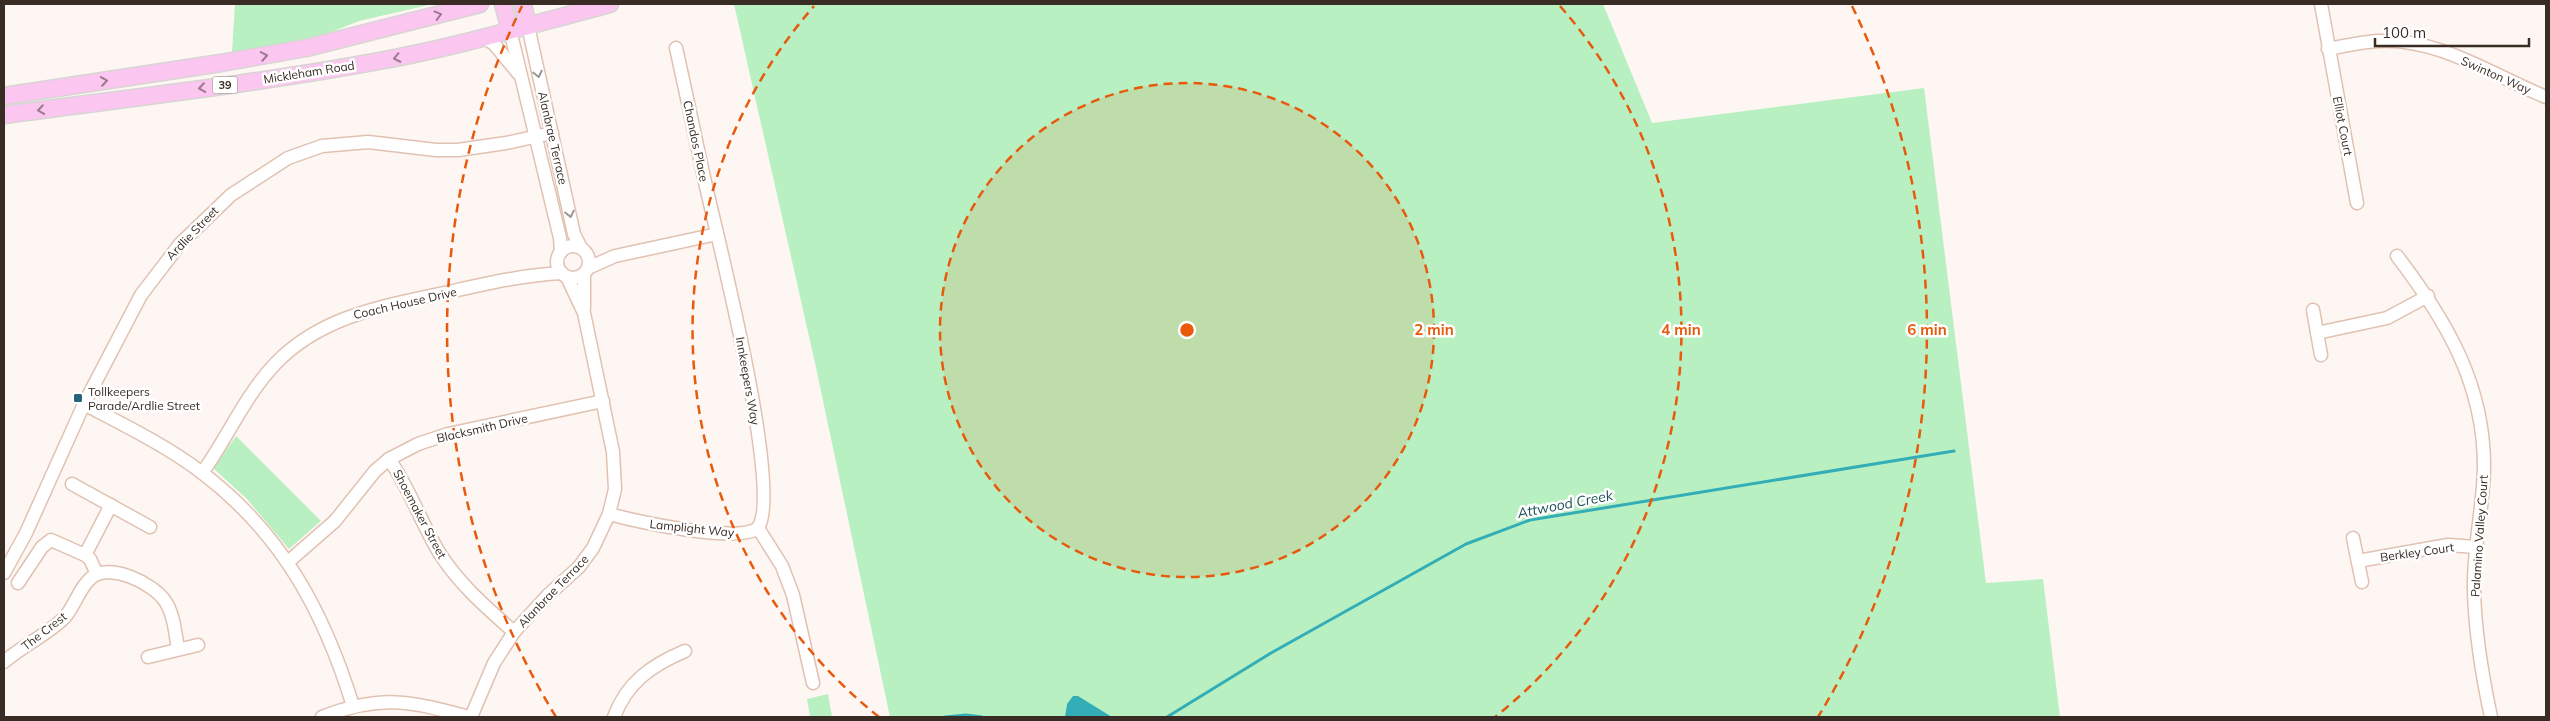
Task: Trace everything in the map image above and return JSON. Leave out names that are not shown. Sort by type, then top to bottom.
[{"type":"main road","name":"Mickleham Road","points":[[4,96],[221,64],[306,48],[480,4]]},
{"type":"main road","points":[[503,4],[510,30]]},
{"type":"main road","points":[[523,4],[528,26]]},
{"type":"main road","name":"Mickleham Road","points":[[4,115],[309,73],[380,61],[528,26],[610,4]]},
{"type":"street","name":"Elliot Court","points":[[2321,4],[2357,203]]},
{"type":"street","name":"Alanbrae Terrace","points":[[528,26],[574,234],[584,252],[586,271],[584,312]]},
{"type":"street","name":"Alanbrae Terrace","points":[[470,717],[494,663],[514,632],[531,612],[579,567],[594,548],[609,514],[615,489],[615,469],[584,312],[562,266],[560,238],[510,30]]},
{"type":"street","points":[[483,37],[494,44],[521,77]]},
{"type":"street","name":"Swinton Way","points":[[2328,49],[2378,41],[2420,45],[2443,50],[2546,97]]},
{"type":"street","name":"Chandos Place","points":[[676,48],[717,234]]},
{"type":"street","name":"Ardlie Street","points":[[4,573],[26,533],[84,404],[130,316],[162,265],[214,209],[266,170],[305,151],[339,144],[368,142],[436,150],[458,150],[552,133]]},
{"type":"street","points":[[615,256],[584,252],[570,247],[562,266],[576,278],[615,256],[717,234]]},
{"type":"street","name":"Innkeepers Way","points":[[717,234],[736,308],[759,438],[763,507],[761,523],[758,528]]},
{"type":"street","name":"Palamino Valley Court","points":[[2397,256],[2428,296],[2454,341],[2468,378],[2481,425],[2484,467],[2482,512],[2476,547],[2475,622],[2490,717]]},
{"type":"street","name":"Coach House Drive","points":[[202,473],[221,448],[258,382],[297,344],[318,330],[340,319],[365,311],[562,266]]},
{"type":"street","points":[[2317,333],[2386,318],[2428,296]]},
{"type":"street","points":[[2313,310],[2321,355]]},
{"type":"street","name":"Blacksmith Drive","points":[[288,562],[319,537],[335,521],[363,483],[389,459],[418,444],[448,434],[603,401]]},
{"type":"street","points":[[84,404],[144,435],[202,473],[238,506],[288,562],[328,633],[340,662],[353,706]]},
{"type":"street","name":"Shoemaker Street","points":[[389,459],[404,481],[427,531],[452,571],[470,592],[514,632]]},
{"type":"street","points":[[72,484],[150,527]]},
{"type":"street","points":[[85,555],[111,505]]},
{"type":"street","name":"Lamplight Way","points":[[609,514],[643,523],[687,530],[743,533],[758,528]]},
{"type":"street","points":[[758,528],[782,566],[793,595],[813,683]]},
{"type":"street","points":[[2353,538],[2362,582]]},
{"type":"street","points":[[18,583],[49,540],[54,540],[85,555],[90,559],[97,574],[121,573],[156,591],[168,607],[178,648]]},
{"type":"street","name":"Berkley Court","points":[[2358,561],[2448,545],[2476,547]]},
{"type":"street","name":"The Crest","points":[[4,662],[62,620],[72,608],[85,584],[97,574]]},
{"type":"street","points":[[148,657],[178,648],[198,645]]},
{"type":"street","points":[[614,717],[620,701],[640,677],[662,662],[685,651]]},
{"type":"street","points":[[322,717],[353,706],[389,701],[407,702],[470,717]]},
{"type":"green space","points":[[235,4],[433,4],[359,21],[309,41],[232,52]]},
{"type":"green space","points":[[734,4],[1603,4],[1652,123],[1924,88],[1986,583],[2043,579],[2060,717],[890,717],[815,363]]},
{"type":"green space","points":[[236,436],[321,521],[289,549],[247,499],[213,468]]},
{"type":"green space","points":[[828,694],[832,717],[810,717],[807,699]]},
{"type":"water","points":[[1073,696],[1078,696],[1112,717],[1065,717],[1067,704]]},
{"type":"waterway","name":"Attwood Creek","points":[[1167,717],[1271,653],[1466,544],[1530,520],[1954,451]]},
{"type":"waterway","name":"Attwood Creek","points":[[945,717],[966,715],[982,717]]},
{"type":"place","name":"Tollkeepers Parade/Ardlie Street","points":[[78,398]]}]
